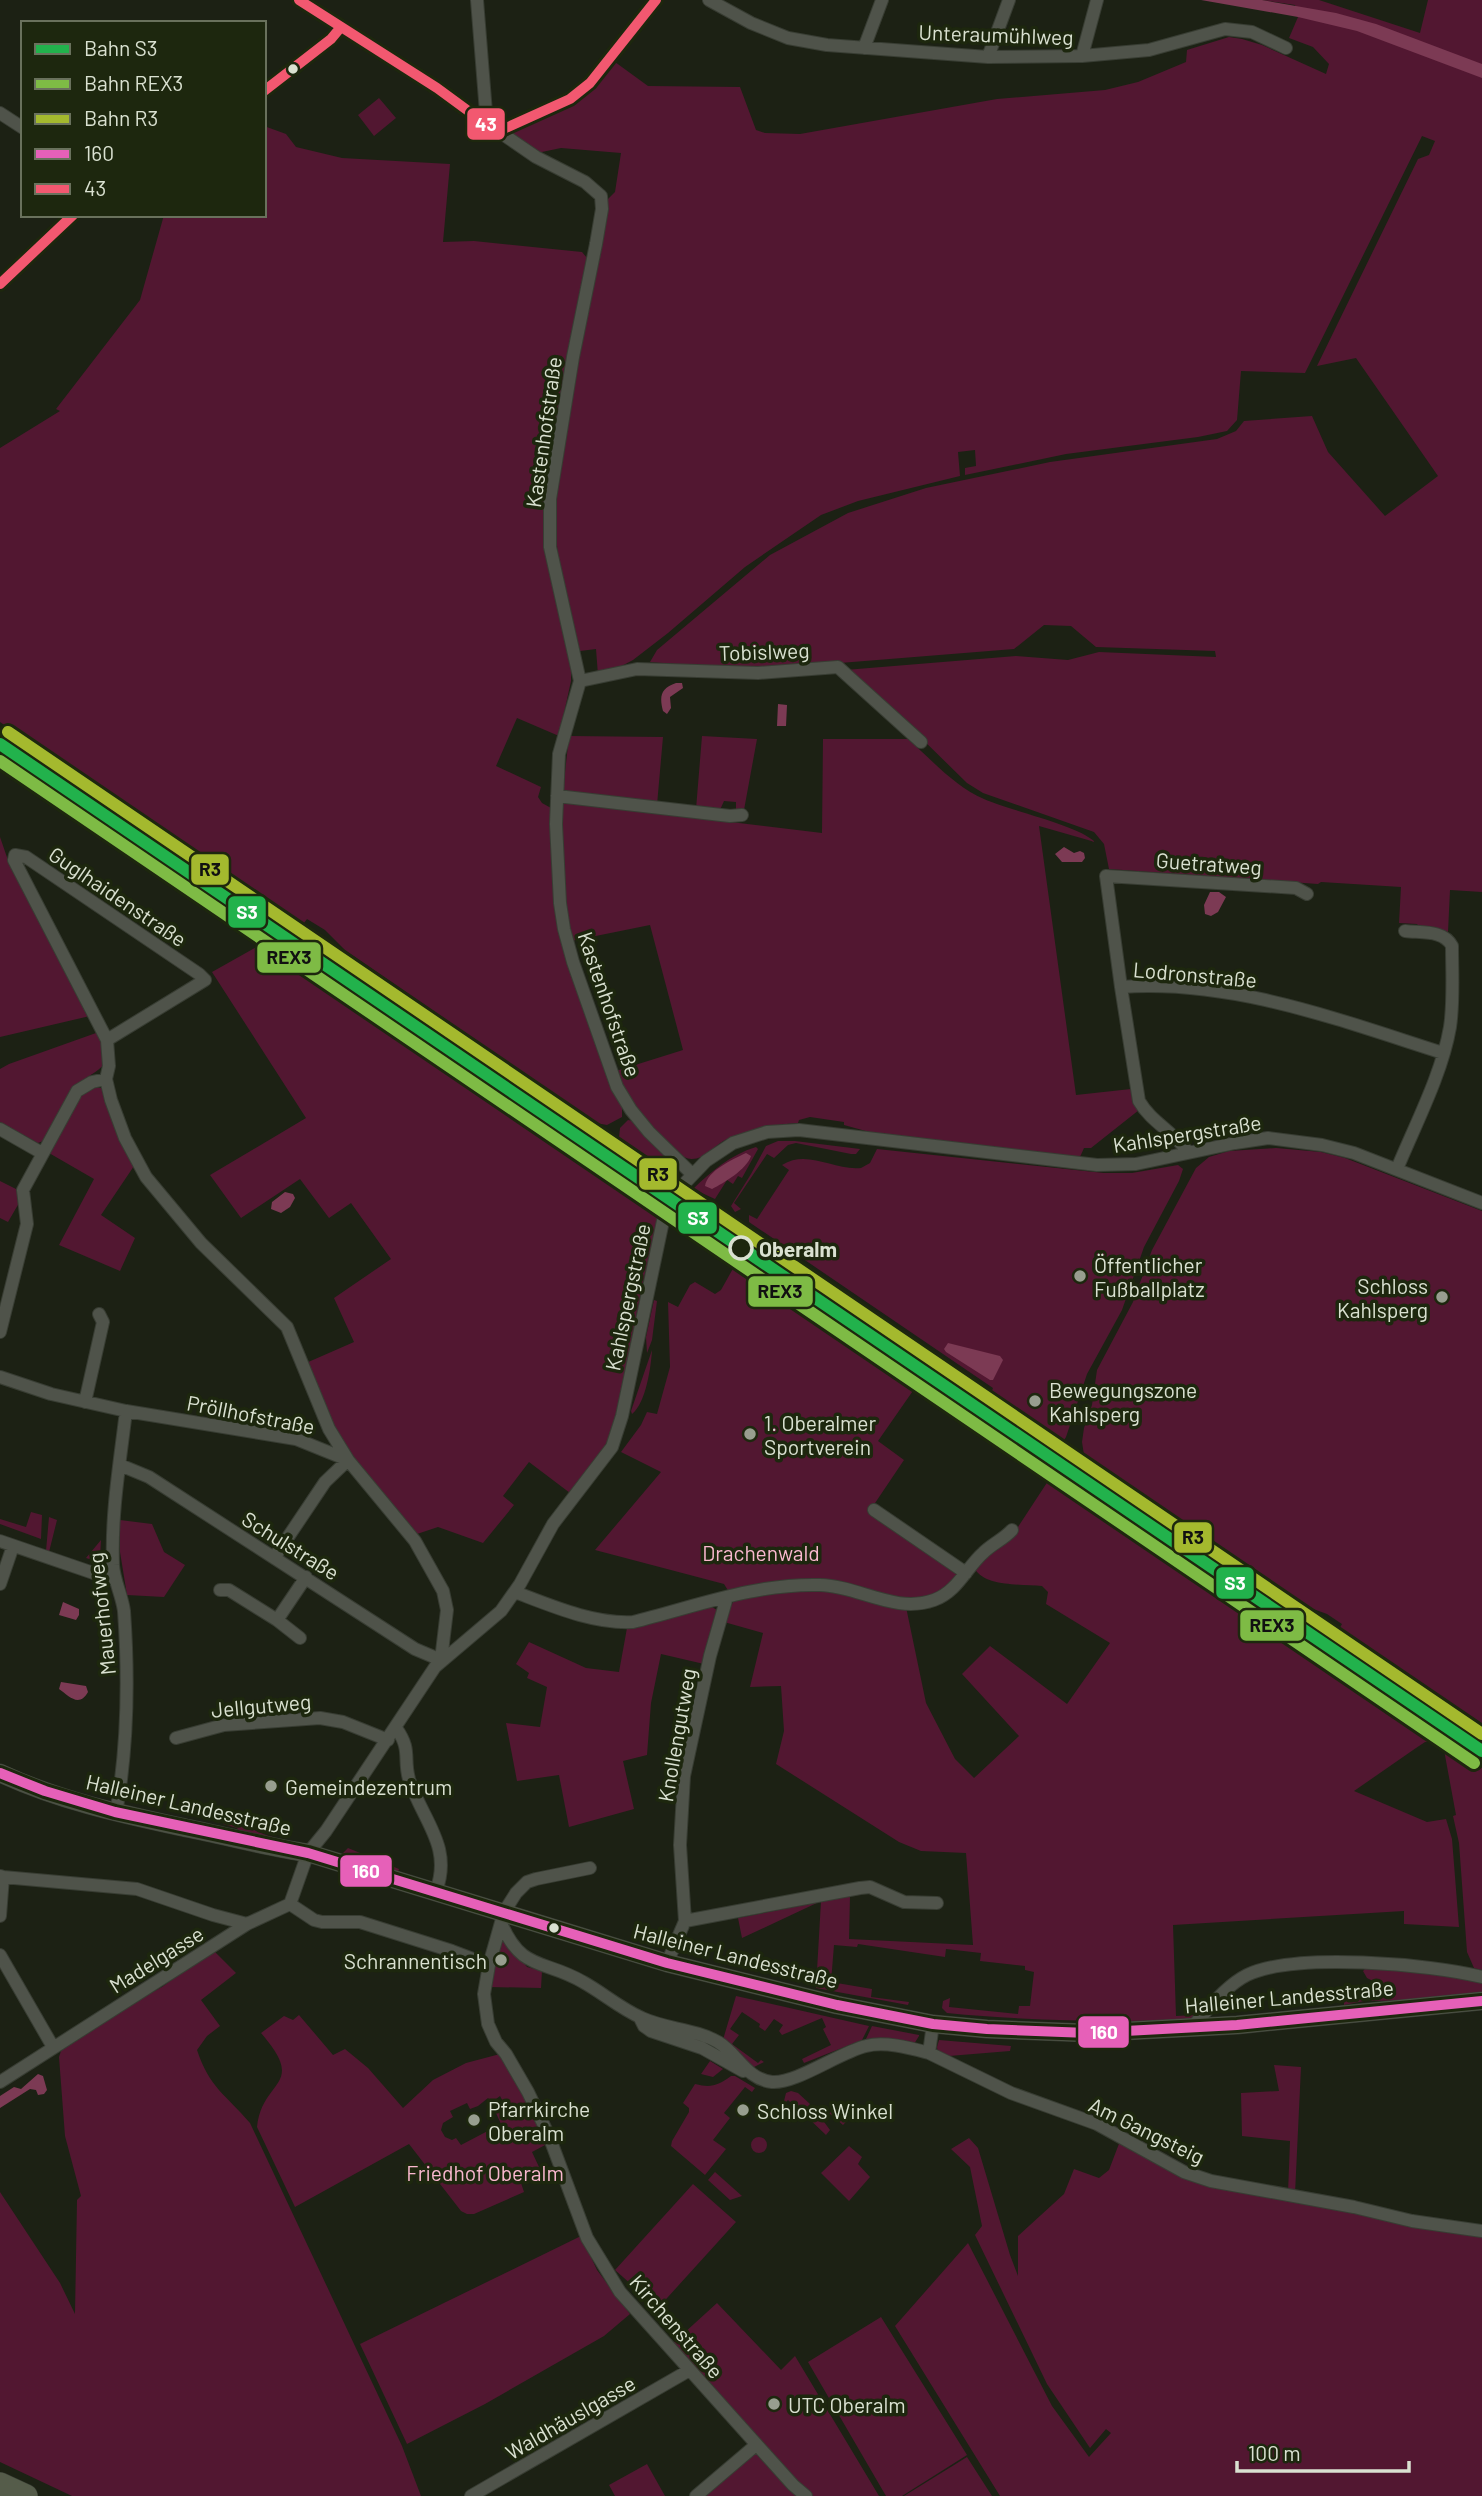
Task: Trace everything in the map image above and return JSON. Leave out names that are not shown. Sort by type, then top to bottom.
[{"type":"highway","points":[[0,2484],[26,2496]]},
{"type":"main road","name":"Halleiner Landesstraße","points":[[0,1773],[41,1791],[116,1813],[278,1849],[308,1853],[436,1891],[502,1917],[667,1963],[837,2005],[933,2024],[1088,2033],[1263,2023],[1482,2001]]},
{"type":"street","points":[[299,0],[437,88],[492,128]]},
{"type":"street","points":[[477,0],[492,128]]},
{"type":"street","points":[[492,128],[570,99],[590,83],[656,0]]},
{"type":"street","name":"Unteraumühlweg","points":[[709,0],[751,23],[788,38],[827,45],[988,58],[1082,56],[1149,50],[1225,29],[1252,32],[1286,48]]},
{"type":"street","points":[[864,48],[882,0]]},
{"type":"street","points":[[988,58],[1009,0]]},
{"type":"street","points":[[1082,56],[1097,0]]},
{"type":"street","points":[[266,89],[331,39],[341,27]]},
{"type":"street","points":[[0,113],[21,127]]},
{"type":"street","name":"Kastenhofstraße","points":[[492,128],[536,157],[585,182],[601,196],[602,209],[573,357],[550,499],[550,547],[580,681],[559,754],[557,796],[560,903],[564,929],[603,1053],[617,1087],[631,1110],[669,1153],[692,1174]]},
{"type":"street","points":[[0,284],[71,217]]},
{"type":"street","name":"Tobislweg","points":[[580,681],[638,669],[758,673],[838,667],[921,742]]},
{"type":"street","points":[[557,796],[730,816],[742,815]]},
{"type":"street","name":"Guglhaidenstraße","points":[[107,1040],[205,980],[26,858],[15,855],[14,860],[107,1040],[109,1066],[106,1079],[125,1138],[146,1177],[201,1243],[287,1327],[329,1429],[348,1460]]},
{"type":"street","name":"Guetratweg","points":[[1121,987],[1106,876],[1296,888],[1307,894]]},
{"type":"street","points":[[1397,1169],[1443,1053],[1451,1012],[1452,946],[1442,935],[1405,931]]},
{"type":"street","name":"Lodronstraße","points":[[1188,1152],[1173,1135],[1147,1114],[1139,1101],[1121,987],[1206,990],[1250,996],[1443,1053]]},
{"type":"street","points":[[0,1332],[27,1224],[23,1190],[77,1091],[92,1082],[106,1079]]},
{"type":"street","points":[[0,1129],[42,1153]]},
{"type":"street","name":"Kahlspergstraße","points":[[308,1853],[326,1831],[441,1660],[501,1611],[515,1592],[548,1531],[605,1457],[617,1434],[663,1221],[673,1200],[692,1174],[733,1143],[781,1130],[820,1132],[1097,1165],[1136,1164],[1268,1138],[1322,1145],[1354,1153],[1482,1203]]},
{"type":"street","points":[[0,1270],[13,1276]]},
{"type":"street","points":[[85,1402],[103,1322],[99,1314]]},
{"type":"street","name":"Pröllhofstraße","points":[[0,1377],[126,1411],[296,1439],[348,1460],[415,1541],[438,1581],[447,1610],[441,1660]]},
{"type":"street","name":"Mauerhofweg","points":[[116,1813],[124,1762],[128,1694],[123,1607],[114,1578],[113,1535],[126,1411]]},
{"type":"street","points":[[274,1558],[325,1482],[348,1460]]},
{"type":"street","name":"Schulstraße","points":[[120,1465],[149,1477],[415,1649],[441,1660]]},
{"type":"street","points":[[874,1510],[967,1573]]},
{"type":"street","points":[[515,1592],[568,1611],[618,1623],[633,1622],[768,1589],[821,1585],[845,1588],[883,1600],[912,1605],[944,1595],[967,1573],[982,1553],[1012,1530]]},
{"type":"street","points":[[0,1541],[114,1578]]},
{"type":"street","points":[[0,1584],[13,1546]]},
{"type":"street","points":[[276,1620],[306,1577]]},
{"type":"street","points":[[220,1590],[229,1590],[300,1638]]},
{"type":"street","name":"Knollengutweg","points":[[667,1963],[685,1921],[680,1845],[684,1776],[710,1656],[727,1597]]},
{"type":"street","name":"Jellgutweg","points":[[176,1738],[224,1725],[320,1718],[343,1722],[388,1740]]},
{"type":"street","points":[[396,1728],[406,1744],[409,1779],[437,1840],[443,1861],[436,1891]]},
{"type":"street","points":[[308,1853],[290,1903],[314,1920],[360,1922],[489,1965]]},
{"type":"street","points":[[502,1917],[516,1893],[527,1882],[590,1868]]},
{"type":"street","points":[[0,1916],[1,1877],[137,1889],[247,1924]]},
{"type":"street","points":[[685,1921],[870,1887],[904,1902],[937,1903]]},
{"type":"street","name":"Madelgasse","points":[[0,2082],[247,1924],[290,1903]]},
{"type":"street","name":"Kirchenstraße","points":[[502,1917],[489,1965],[483,2004],[488,2024],[496,2042],[520,2077],[541,2120],[587,2238],[620,2292],[688,2371],[793,2486],[806,2496]]},
{"type":"street","name":"Am Gangsteig","points":[[502,1917],[516,1949],[528,1960],[579,1979],[640,2018],[719,2043],[750,2074],[775,2082],[790,2079],[866,2046],[901,2047],[929,2053],[1011,2093],[1097,2124],[1154,2157],[1198,2177],[1412,2221],[1482,2231]]},
{"type":"street","points":[[0,1955],[53,2047]]},
{"type":"street","points":[[1192,2027],[1212,2004],[1244,1976],[1267,1969],[1306,1964],[1357,1963],[1414,1966],[1482,1978]]},
{"type":"street","points":[[929,2053],[933,2024]]},
{"type":"street","name":"Waldhäuslgasse","points":[[471,2496],[688,2371]]},
{"type":"street","points":[[696,2496],[756,2445]]},
{"type":"green space","points":[[1262,0],[1319,0],[1420,33],[1428,0],[1482,0],[1482,892],[1450,890],[1448,932],[1420,928],[1417,924],[1399,923],[1401,887],[1321,882],[1318,884],[1109,869],[1104,844],[1094,832],[983,793],[967,783],[914,731],[845,670],[1016,656],[1068,660],[1099,652],[1216,657],[1215,651],[1096,647],[1071,626],[1044,625],[1014,649],[752,670],[650,662],[657,650],[770,555],[848,513],[926,488],[1050,462],[1217,439],[1236,431],[1244,421],[1312,416],[1328,452],[1385,516],[1438,476],[1356,358],[1317,366],[1418,159],[1429,155],[1435,141],[1422,136],[1305,373],[1241,371],[1237,420],[1227,431],[1066,454],[965,475],[965,468],[976,466],[975,450],[958,452],[960,476],[858,501],[821,515],[745,567],[633,660],[598,675],[596,649],[580,651],[558,557],[554,512],[564,435],[607,200],[615,192],[621,153],[561,148],[537,153],[507,135],[512,129],[578,99],[595,87],[615,62],[648,86],[740,87],[756,130],[765,133],[800,134],[997,99],[1105,90],[1138,82],[1186,62],[1187,50],[1229,37],[1262,45],[1326,74],[1329,64],[1313,47],[1289,38],[1298,17],[1295,5]]},
{"type":"green space","points":[[379,98],[396,118],[374,136],[358,115]]},
{"type":"green space","points":[[266,127],[286,134],[296,147],[342,158],[450,164],[443,242],[474,241],[582,252],[587,258],[545,519],[571,662],[571,681],[559,736],[517,718],[496,766],[541,787],[538,797],[551,808],[557,904],[622,1105],[622,1117],[607,1125],[596,1123],[345,950],[325,930],[307,919],[301,927],[0,722],[0,448],[60,411],[56,409],[140,300],[163,217],[266,217]]},
{"type":"green space","points":[[569,736],[663,737],[657,805],[563,791]]},
{"type":"green space","points":[[702,736],[757,739],[744,810],[736,811],[736,802],[724,801],[719,812],[696,809]]},
{"type":"green space","points":[[823,739],[908,739],[953,780],[973,794],[1074,830],[1095,842],[1039,826],[1076,1095],[1131,1089],[1139,1110],[1091,1148],[1084,1148],[1080,1157],[873,1133],[844,1125],[844,1122],[810,1117],[799,1120],[798,1123],[743,1133],[725,1140],[701,1157],[692,1159],[667,1145],[628,1098],[616,1071],[683,1050],[650,925],[571,941],[564,904],[561,806],[564,802],[822,833]]},
{"type":"green space","points":[[0,837],[10,866],[90,1016],[0,1037]]},
{"type":"green space","points":[[267,941],[639,1194],[639,1198],[646,1203],[651,1202],[663,1208],[643,1282],[612,1435],[570,1493],[529,1462],[503,1496],[514,1505],[483,1543],[438,1527],[417,1534],[349,1454],[320,1401],[306,1363],[354,1342],[334,1298],[391,1259],[351,1203],[329,1218],[300,1179],[241,1218],[210,1175],[306,1118],[212,972]]},
{"type":"green space","points":[[96,1033],[100,1037],[105,1063],[78,1084],[43,1141],[38,1143],[0,1122],[0,1069]]},
{"type":"green space","points":[[94,1087],[101,1088],[106,1093],[134,1166],[101,1215],[135,1238],[120,1271],[59,1245],[94,1179],[49,1153],[82,1094]]},
{"type":"green space","points":[[628,1120],[633,1121],[674,1165],[678,1180],[619,1137],[620,1128]]},
{"type":"green space","points":[[778,1141],[860,1149],[856,1154],[851,1154],[796,1143],[788,1145],[774,1158],[767,1154],[734,1203],[741,1209],[735,1212],[731,1206],[766,1146]]},
{"type":"green space","points":[[756,1147],[758,1149],[742,1178],[738,1176],[733,1184],[727,1180],[715,1199],[693,1189],[730,1159]]},
{"type":"green space","points":[[1276,1148],[1321,1152],[1345,1158],[1482,1211],[1482,1734],[1433,1701],[1424,1691],[1414,1689],[1336,1635],[1342,1624],[1327,1614],[1305,1606],[1084,1455],[1084,1428],[1092,1405],[1097,1370],[1133,1302],[1152,1250],[1196,1168],[1209,1157],[1229,1151]]},
{"type":"green space","points":[[877,1149],[1104,1173],[1132,1173],[1178,1165],[1183,1169],[1144,1247],[1122,1310],[1087,1374],[1066,1437],[1060,1447],[989,1399],[993,1388],[749,1222],[749,1215],[757,1219],[789,1170],[782,1165],[802,1159],[861,1168],[870,1163]]},
{"type":"green space","points":[[0,1181],[18,1190],[19,1203],[8,1222],[0,1218]]},
{"type":"green space","name":"Drachenwald","points":[[735,1265],[776,1293],[779,1291],[917,1385],[878,1441],[904,1460],[869,1512],[958,1573],[942,1591],[925,1598],[903,1599],[837,1583],[729,1592],[724,1584],[595,1550],[661,1472],[621,1452],[647,1412],[657,1414],[670,1367],[668,1302],[678,1307],[690,1285],[695,1282],[715,1294],[721,1290]]},
{"type":"green space","points":[[654,1300],[657,1301],[652,1340],[647,1353],[646,1337]]},
{"type":"green space","points":[[652,1350],[644,1393],[632,1414],[631,1411]]},
{"type":"green space","points":[[1052,1475],[1482,1766],[1482,1970],[1474,1968],[1467,1952],[1459,1843],[1453,1816],[1456,1815],[1444,1750],[1433,1742],[1425,1742],[1354,1791],[1427,1822],[1446,1819],[1452,1839],[1459,1927],[1404,1924],[1404,1911],[1173,1925],[1176,2016],[1195,2015],[1188,2020],[1068,2020],[947,2013],[942,2008],[943,2001],[950,1998],[949,2007],[1018,2014],[1019,2006],[1030,2006],[1034,1972],[1025,1970],[1025,1966],[980,1961],[981,1953],[946,1949],[945,1957],[858,1944],[857,1947],[834,1945],[831,1982],[872,1989],[871,1997],[909,2002],[908,2005],[816,1988],[821,1902],[850,1896],[849,1939],[973,1945],[966,1853],[921,1851],[899,1842],[776,1764],[784,1731],[781,1686],[750,1687],[763,1633],[724,1622],[733,1602],[742,1597],[807,1590],[844,1592],[906,1607],[926,1703],[955,1759],[974,1778],[1019,1736],[962,1674],[990,1646],[1067,1704],[1110,1643],[1046,1604],[1048,1592],[1042,1586],[996,1582],[980,1575],[975,1569],[1016,1530]]},
{"type":"green space","points":[[31,1512],[42,1515],[41,1539],[0,1524],[0,1519],[26,1527]]},
{"type":"green space","points":[[49,1517],[57,1520],[49,1552],[46,1551]]},
{"type":"green space","points":[[120,1520],[152,1524],[164,1552],[185,1565],[164,1597],[127,1595],[120,1552]]},
{"type":"green space","points":[[101,1540],[100,1557],[106,1558],[107,1563],[101,1570],[97,1569],[99,1562],[86,1558]]},
{"type":"green space","points":[[710,1606],[717,1610],[704,1664],[661,1654],[651,1703],[647,1755],[623,1761],[634,1809],[569,1827],[559,1775],[517,1781],[506,1723],[540,1727],[547,1687],[527,1678],[529,1673],[516,1664],[529,1642],[586,1668],[619,1672],[627,1628]]},
{"type":"green space","points":[[227,1820],[273,1839],[242,1835],[237,1828],[223,1824]]},
{"type":"green space","points":[[348,1848],[399,1869],[397,1875],[341,1855]]},
{"type":"green space","points":[[818,1902],[742,1938],[738,1918]]},
{"type":"green space","points":[[502,1939],[527,1967],[542,1971],[541,1988],[489,1987]]},
{"type":"green space","points":[[213,1950],[236,1973],[201,2000],[220,2026],[207,2036],[197,2050],[207,2073],[219,2090],[250,2123],[402,2446],[421,2496],[72,2496],[0,2462],[0,2192],[60,2283],[75,2314],[77,2200],[81,2196],[65,2136],[59,2057],[62,2048],[162,1987]]},
{"type":"green space","points":[[1366,1968],[1468,1980],[1482,1983],[1482,1992],[1445,2000],[1364,2001],[1344,2005],[1344,2000],[1370,1992],[1377,1983],[1367,1978],[1363,1971]]},
{"type":"green space","points":[[736,1996],[869,2026],[862,2040],[804,2063],[802,2059],[831,2045],[823,2029],[826,2027],[822,2018],[782,2035],[779,2031],[783,2025],[774,2019],[765,2031],[759,2027],[760,2024],[742,2012],[730,2029],[739,2035],[732,2044],[758,2063],[761,2060],[764,2062],[754,2067],[722,2043]]},
{"type":"green space","name":"Friedhof Oberalm","points":[[299,2015],[333,2055],[345,2049],[368,2068],[403,2108],[433,2080],[466,2063],[500,2054],[513,2074],[547,2144],[532,2152],[539,2167],[519,2177],[524,2192],[474,2214],[467,2214],[461,2211],[409,2144],[295,2207],[257,2127],[266,2099],[282,2074],[275,2051],[261,2033],[284,2016],[293,2020]],"holes":[[[500,2096],[506,2107],[496,2113],[501,2124],[461,2145],[456,2138],[452,2140],[445,2137],[441,2130],[443,2123],[453,2117],[450,2111],[467,2103],[470,2109],[488,2098],[492,2102]]]},
{"type":"green space","points":[[872,2026],[919,2036],[914,2044],[866,2039]]},
{"type":"green space","points":[[939,2040],[1011,2046],[1010,2051],[949,2056],[938,2054]]},
{"type":"green space","points":[[710,2061],[723,2069],[713,2077],[701,2074]]},
{"type":"green space","points":[[1274,2065],[1301,2067],[1295,2194],[1288,2193],[1290,2141],[1242,2136],[1241,2093],[1279,2091]]},
{"type":"green space","points":[[731,2076],[755,2088],[752,2092],[745,2087],[724,2113],[730,2118],[713,2140],[726,2149],[705,2175],[671,2146],[672,2141],[689,2112],[689,2108],[683,2103],[695,2084],[714,2085]]},
{"type":"green space","points":[[786,2093],[798,2093],[810,2104],[802,2113],[788,2100],[785,2103],[784,2101]]},
{"type":"green space","points":[[813,2107],[830,2130],[826,2135],[805,2115]]},
{"type":"green space","points":[[847,2107],[854,2113],[843,2125],[829,2113]]},
{"type":"green space","points":[[756,2137],[762,2137],[767,2145],[765,2151],[756,2153],[751,2148],[751,2142]]},
{"type":"green space","points":[[969,2138],[978,2148],[1018,2276],[1018,2236],[1064,2194],[1074,2169],[1099,2178],[1109,2170],[1120,2141],[1182,2176],[1482,2236],[1482,2496],[1000,2496],[895,2326],[968,2243],[1052,2406],[1089,2457],[1111,2433],[1106,2429],[1090,2448],[1047,2384],[975,2235],[982,2226],[970,2167],[951,2149]]},
{"type":"green space","points":[[849,2146],[862,2157],[858,2164],[870,2177],[849,2201],[821,2173]]},
{"type":"green space","points":[[715,2172],[742,2196],[730,2200],[708,2180]]},
{"type":"green space","points":[[693,2184],[736,2222],[658,2308],[615,2270]]},
{"type":"green space","points":[[581,2236],[597,2270],[630,2314],[604,2336],[485,2404],[407,2444],[360,2344]]},
{"type":"green space","name":"UTC Oberalm","points":[[717,2303],[781,2370],[795,2356],[879,2496],[811,2496],[672,2344]]},
{"type":"green space","points":[[881,2317],[967,2455],[902,2496],[886,2496],[808,2362]]},
{"type":"green space","points":[[754,2452],[801,2496],[701,2496]]},
{"type":"green space","points":[[967,2457],[992,2496],[904,2496]]},
{"type":"green space","points":[[647,2464],[665,2496],[615,2496],[609,2485]]},
{"type":"shaded area","points":[[1201,0],[1262,0],[1336,13],[1376,24],[1482,64],[1482,78],[1357,31],[1298,17]]},
{"type":"shaded area","points":[[676,683],[682,683],[683,688],[670,697],[671,708],[667,714],[663,711],[662,693]]},
{"type":"shaded area","points":[[778,704],[787,705],[786,726],[777,726]]},
{"type":"shaded area","points":[[1064,847],[1074,853],[1084,853],[1085,858],[1082,862],[1062,862],[1055,854]]},
{"type":"shaded area","points":[[1210,892],[1219,892],[1226,897],[1218,912],[1211,916],[1205,914],[1204,905]]},
{"type":"shaded area","points":[[746,1153],[751,1156],[749,1161],[734,1175],[712,1189],[705,1186],[716,1170]]},
{"type":"shaded area","points":[[285,1192],[293,1194],[295,1198],[290,1207],[281,1213],[271,1209],[272,1202]]},
{"type":"shaded area","points":[[948,1343],[1000,1356],[1003,1360],[993,1380],[946,1352],[944,1349]]},
{"type":"shaded area","points":[[63,1602],[79,1609],[76,1620],[59,1615]]},
{"type":"shaded area","points":[[61,1682],[86,1686],[88,1692],[81,1699],[74,1699],[59,1689]]},
{"type":"shaded area","points":[[38,2074],[43,2076],[47,2090],[44,2094],[38,2095],[36,2090],[30,2089],[0,2108],[0,2096],[14,2087],[21,2089]]},
{"type":"rail line","name":"R3","points":[[8,732],[1482,1734]]},
{"type":"rail line","name":"S3","points":[[0,744],[1482,1751]]},
{"type":"rail line","name":"REX3","points":[[0,761],[1474,1763]]},
{"type":"transit line","name":"43","points":[[299,0],[437,88],[497,132],[570,99],[590,83],[656,0]]},
{"type":"transit line","name":"43","points":[[266,89],[331,39],[341,27]]},
{"type":"transit line","name":"43","points":[[0,284],[71,217]]},
{"type":"transit line","name":"160","points":[[0,1773],[45,1791],[115,1812],[308,1853],[667,1963],[837,2005],[933,2024],[1088,2033],[1237,2025],[1482,2001]]},
{"type":"place","name":"Oberalm","points":[[741,1248]]},
{"type":"place","name":"Öffentlicher Fußballplatz","points":[[1080,1276]]},
{"type":"place","name":"Schloss Kahlsperg","points":[[1442,1297]]},
{"type":"place","name":"Bewegungszone Kahlsperg","points":[[1035,1401]]},
{"type":"place","name":"1. Oberalmer Sportverein","points":[[750,1434]]},
{"type":"place","name":"Gemeindezentrum","points":[[271,1786]]},
{"type":"place","name":"Schrannentisch","points":[[501,1960]]},
{"type":"place","name":"Schloss Winkel","points":[[743,2110]]},
{"type":"place","name":"Pfarrkirche Oberalm","points":[[474,2120]]},
{"type":"place","name":"UTC Oberalm","points":[[774,2404]]}]
